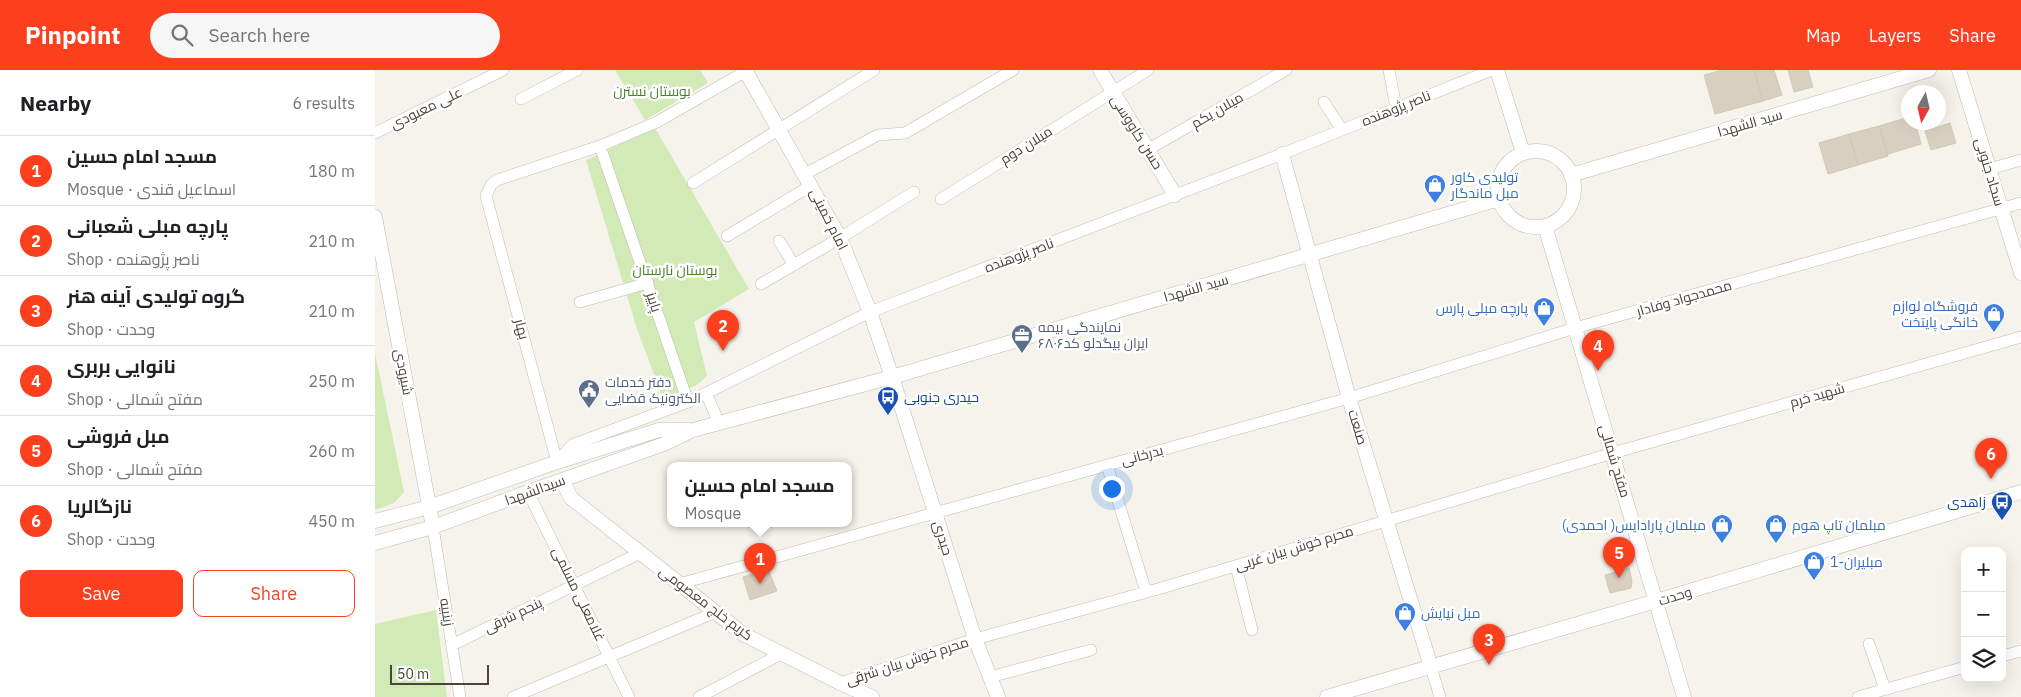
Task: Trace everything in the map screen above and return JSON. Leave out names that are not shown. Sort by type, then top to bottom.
[{"type":"street","name":"علی معبودی","points":[[375,132],[503,70]]},
{"type":"street","points":[[521,99],[577,70]]},
{"type":"street","points":[[600,146],[657,122],[746,70]]},
{"type":"street","name":"امام خمینی","points":[[746,70],[840,238],[870,312],[892,377]]},
{"type":"street","points":[[693,183],[874,70]]},
{"type":"street","points":[[727,236],[878,134],[905,133],[1013,70]]},
{"type":"street","name":"حسن کاووسی","points":[[1100,70],[1175,195]]},
{"type":"street","name":"میلان دوم","points":[[941,199],[1148,70]]},
{"type":"street","name":"میلان یکم","points":[[1149,149],[1286,70]]},
{"type":"street","points":[[1389,70],[1396,108]]},
{"type":"street","name":"ناصر پژوهنده","points":[[557,462],[571,446],[688,402],[870,312],[1282,154],[1492,70]]},
{"type":"street","points":[[1497,70],[1523,153]]},
{"type":"street","name":"سید الشهدا","points":[[1571,175],[1929,70]]},
{"type":"street","name":"سجاد جنوبی","points":[[1959,70],[2021,273]]},
{"type":"street","points":[[1324,102],[1342,130]]},
{"type":"street","name":"بهار","points":[[557,462],[486,196],[491,185],[497,180],[600,146]]},
{"type":"street","name":"پاییز","points":[[600,146],[688,402]]},
{"type":"street","points":[[1534,151],[1546,152],[1557,157],[1566,165],[1571,175],[1574,188],[1572,200],[1566,212],[1557,221],[1545,226],[1533,227],[1522,224],[1504,210],[1499,199],[1497,188],[1499,177],[1505,166],[1513,158],[1523,153],[1534,151]]},
{"type":"street","name":"صنعت","points":[[1282,154],[1349,398],[1440,697]]},
{"type":"street","points":[[1989,169],[2021,160]]},
{"type":"street","points":[[761,284],[914,192]]},
{"type":"street","name":"سید الشهدا","points":[[892,377],[1499,199]]},
{"type":"street","name":"محمدجواد وفادار","points":[[1349,398],[1575,328],[2021,203]]},
{"type":"street","name":"شیرودی","points":[[375,217],[433,527]]},
{"type":"street","name":"مفتح شمالی","points":[[1545,226],[1684,697]]},
{"type":"street","points":[[779,241],[794,265]]},
{"type":"street","points":[[580,302],[648,283]]},
{"type":"street","name":"شهید خرم","points":[[1613,453],[2021,337]]},
{"type":"street","name":"سیدالشهدا","points":[[375,543],[433,527],[664,444],[693,430],[892,377]]},
{"type":"street","name":"حیدری","points":[[892,377],[975,639],[998,697]]},
{"type":"street","points":[[707,393],[719,423]]},
{"type":"street","name":"بدرخانی","points":[[679,584],[1349,398]]},
{"type":"street","name":"سیدالشهدا","points":[[375,521],[429,507],[557,462],[659,430],[693,430]]},
{"type":"street","name":"محرم خوش بیان غربی","points":[[975,639],[1236,566],[1613,453]]},
{"type":"street","points":[[1107,464],[1146,592]]},
{"type":"street","name":"کریم خلج معصومی","points":[[562,480],[571,498],[743,634],[839,683],[872,697]]},
{"type":"street","name":"غلامعلی مسلمی","points":[[528,492],[629,697]]},
{"type":"street","name":"وحدت","points":[[1327,697],[1656,602],[2021,492]]},
{"type":"street","name":"زینبیه","points":[[433,527],[460,697]]},
{"type":"street","name":"پنجم شرقی","points":[[452,645],[640,553]]},
{"type":"street","points":[[1236,566],[1252,630]]},
{"type":"street","points":[[513,697],[715,612]]},
{"type":"street","name":"محرم خوش بیان شرقی","points":[[839,683],[975,639]]},
{"type":"street","points":[[1869,644],[1885,689]]},
{"type":"street","points":[[990,677],[1091,650]]},
{"type":"street","points":[[2006,655],[2021,651]]},
{"type":"street","points":[[699,697],[781,654]]},
{"type":"street","points":[[1858,697],[1961,668]]},
{"type":"green space","name":"بوستان نسترن","points":[[615,70],[700,70],[708,83],[645,120]]},
{"type":"green space","name":"بوستان نارستان","points":[[655,128],[749,289],[694,322],[707,376],[698,384],[664,401],[637,329],[586,160]]},
{"type":"green space","points":[[375,353],[404,492],[394,503],[375,510]]},
{"type":"green space","points":[[436,610],[447,697],[375,697],[375,624]]},
{"type":"building","points":[[1722,70],[1754,70],[1763,101],[1715,114],[1704,75]]},
{"type":"building","points":[[1754,70],[1774,70],[1782,95],[1763,101]]},
{"type":"building","points":[[1788,70],[1808,70],[1813,87],[1794,92]]},
{"type":"building","points":[[1901,119],[1901,130],[1917,130],[1921,144],[1888,154],[1879,126]]},
{"type":"building","points":[[1950,123],[1956,143],[1931,150],[1925,131],[1946,130],[1946,124]]},
{"type":"building","points":[[1879,126],[1888,156],[1858,165],[1849,134]]},
{"type":"building","points":[[1849,134],[1858,165],[1828,174],[1819,143]]},
{"type":"building","points":[[1629,568],[1632,581],[1631,588],[1610,593],[1605,575]]},
{"type":"building","points":[[768,569],[777,591],[750,600],[743,577]]},
{"type":"place","name":"تولیدی کاور مبل ماندگار","points":[[1435,204]]},
{"type":"place","name":"پارچه مبلی پارس","points":[[1544,327]]},
{"type":"place","name":"فروشگاه لوازم خانگی پایتخت","points":[[1994,333]]},
{"type":"place","name":"پارچه مبلی شعبانی","points":[[723,351]]},
{"type":"place","name":"نمایندگی بیمه ایران بیگدلو کد۶۸۰۶","points":[[1022,354]]},
{"type":"place","name":"نانوایی بربری","points":[[1598,371]]},
{"type":"place","name":"دفتر خدمات الکترونیک قضایی","points":[[589,409]]},
{"type":"place","name":"حیدری جنوبی","points":[[888,416]]},
{"type":"place","name":"نازگالریا","points":[[1991,479]]},
{"type":"place","name":"زاهدی","points":[[2002,521]]},
{"type":"place","name":"مبلمان پارادایس( احمدی)","points":[[1722,544]]},
{"type":"place","name":"مبلمان تاپ هوم","points":[[1776,544]]},
{"type":"place","name":"مبل فروشی","points":[[1619,578]]},
{"type":"place","name":"مبلیران-1","points":[[1814,581]]},
{"type":"place","name":"مسجد امام حسین","points":[[760,584]]},
{"type":"place","name":"مبل نیایش","points":[[1405,632]]},
{"type":"place","name":"گروه تولیدی آینه هنر","points":[[1489,665]]}]
